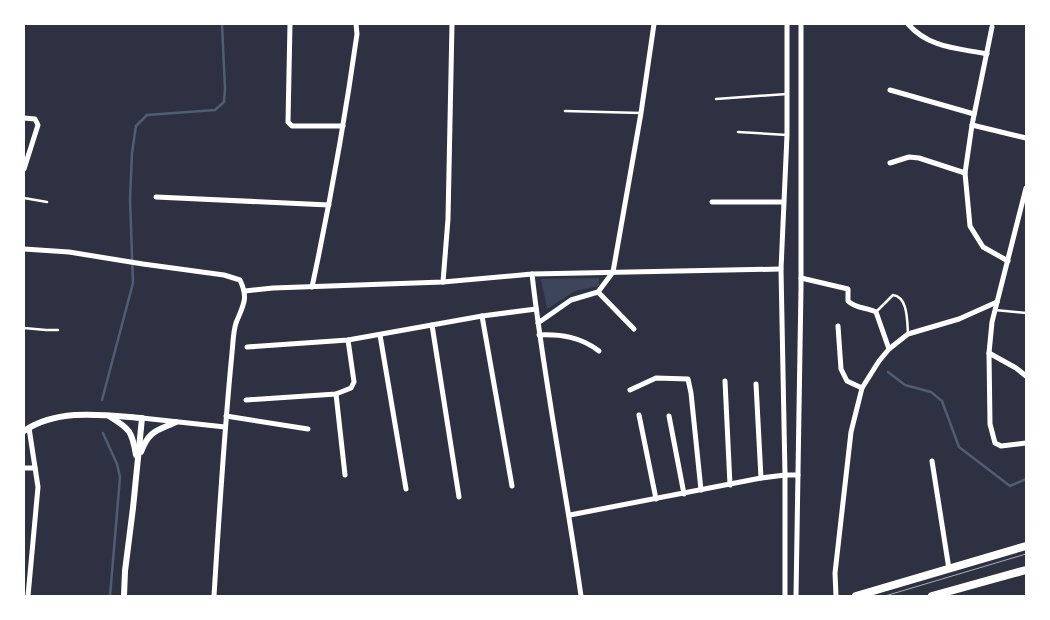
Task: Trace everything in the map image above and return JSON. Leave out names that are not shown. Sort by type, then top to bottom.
[{"type":"main road","points":[[856,596],[1026,546]]},
{"type":"main road","points":[[932,596],[1026,571]]},
{"type":"street","points":[[290,24],[288,122],[292,126],[343,126]]},
{"type":"street","points":[[312,287],[343,126],[356,24]]},
{"type":"street","points":[[443,282],[448,219],[452,24]]},
{"type":"street","points":[[538,323],[571,300],[598,292],[613,272],[641,114],[654,24]]},
{"type":"street","points":[[785,596],[781,269],[786,135],[787,24]]},
{"type":"street","points":[[796,596],[801,278],[801,24]]},
{"type":"street","points":[[908,24],[916,33],[930,42],[987,54]]},
{"type":"street","points":[[992,27],[974,114],[965,173],[970,226],[984,246],[1008,261]]},
{"type":"street","points":[[890,90],[974,114]]},
{"type":"street","points":[[24,118],[35,119],[38,125],[24,169]]},
{"type":"street","points":[[972,125],[1026,138]]},
{"type":"street","points":[[890,163],[909,157],[919,158],[965,173]]},
{"type":"street","points":[[1026,188],[992,322],[990,353],[990,424],[995,443],[1001,446],[1026,443]]},
{"type":"street","points":[[156,197],[329,205]]},
{"type":"street","points":[[712,202],[783,202]]},
{"type":"street","points":[[24,249],[69,252],[232,276],[240,280],[245,291],[245,303],[236,324],[226,416],[214,596]]},
{"type":"street","points":[[245,291],[261,288],[443,282],[532,274],[781,269]]},
{"type":"street","points":[[532,274],[539,335],[582,596]]},
{"type":"street","points":[[801,278],[848,289],[848,301],[850,303],[854,306],[876,312],[889,349]]},
{"type":"street","points":[[598,292],[634,329]]},
{"type":"street","points":[[836,596],[835,573],[851,432],[862,388],[889,349],[908,334],[959,319],[997,302]]},
{"type":"street","points":[[247,347],[348,340],[482,316],[536,309]]},
{"type":"street","points":[[482,316],[512,486]]},
{"type":"street","points":[[432,325],[459,497]]},
{"type":"street","points":[[838,326],[841,369],[847,381],[862,388]]},
{"type":"street","points":[[380,335],[406,489]]},
{"type":"street","points":[[539,335],[562,335],[588,343],[599,351]]},
{"type":"street","points":[[246,400],[336,394],[351,388],[354,382],[348,340]]},
{"type":"street","points":[[990,353],[1026,376]]},
{"type":"street","points":[[630,390],[656,378],[688,379],[692,394],[701,490]]},
{"type":"street","points":[[725,382],[730,485]]},
{"type":"street","points":[[756,384],[761,478]]},
{"type":"street","points":[[336,394],[344,475]]},
{"type":"street","points":[[639,415],[656,499]]},
{"type":"street","points":[[28,596],[38,487],[26,429],[48,419],[66,416],[142,418],[225,427]]},
{"type":"street","points":[[108,416],[120,423],[132,435],[138,457]]},
{"type":"street","points":[[226,416],[308,429]]},
{"type":"street","points":[[669,416],[684,494]]},
{"type":"street","points":[[124,596],[125,571],[142,418]]},
{"type":"street","points":[[138,457],[146,440],[152,433],[176,422]]},
{"type":"street","points":[[932,461],[949,569]]},
{"type":"street","points":[[24,468],[35,468]]},
{"type":"street","points":[[570,515],[761,478],[798,475]]},
{"type":"lane","points":[[716,99],[787,94]]},
{"type":"lane","points":[[565,111],[641,114]]},
{"type":"lane","points":[[738,132],[786,135]]},
{"type":"lane","points":[[24,198],[47,202]]},
{"type":"lane","points":[[876,312],[893,295],[902,298],[908,334]]},
{"type":"lane","points":[[995,310],[1026,312]]},
{"type":"lane","points":[[24,328],[58,330]]},
{"type":"shaded area","points":[[599,278],[599,286],[575,291],[547,309],[541,279]]},
{"type":"waterway","points":[[102,400],[133,283],[130,199],[132,153],[136,126],[147,115],[215,110],[224,102],[222,24]]},
{"type":"waterway","points":[[888,372],[905,385],[931,392],[942,401],[959,447],[1010,486],[1026,479]]},
{"type":"waterway","points":[[103,433],[117,464],[120,477],[110,596]]},
{"type":"tram line","points":[[885,596],[1026,554]]}]
